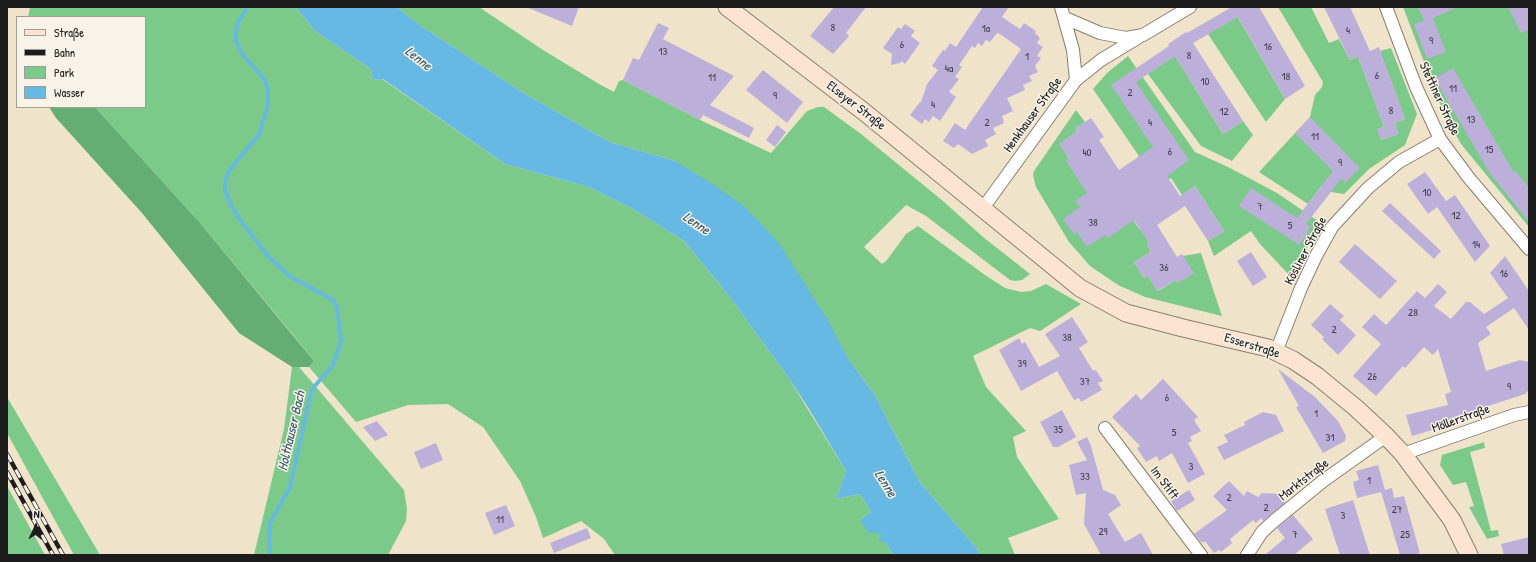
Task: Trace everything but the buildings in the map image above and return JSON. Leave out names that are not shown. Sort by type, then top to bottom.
[{"type":"main road","name":"Elseyer Straße","points":[[727,7],[863,111],[983,208]]},
{"type":"main road","name":"Esserstraße","points":[[983,208],[1080,288],[1126,313],[1183,328],[1238,340],[1276,352],[1293,360],[1317,376],[1356,408],[1403,454],[1452,520],[1469,555]]},
{"type":"street","points":[[1076,80],[1101,60],[1190,7]]},
{"type":"street","name":"Stettiner Straße","points":[[1386,7],[1416,87],[1440,138],[1469,178],[1529,249]]},
{"type":"street","name":"Henkhauser Straße","points":[[983,208],[1076,80],[1073,50],[1063,13]]},
{"type":"street","points":[[1063,13],[1100,33],[1126,38],[1143,35]]},
{"type":"street","name":"Kösliner Straße","points":[[1276,352],[1301,288],[1316,255],[1332,227],[1368,188],[1399,162],[1440,138]]},
{"type":"street","name":"Möllerstraße","points":[[1403,454],[1514,415],[1529,412]]},
{"type":"street","name":"Im Stift","points":[[1105,428],[1200,555]]},
{"type":"street","name":"Marktstraße","points":[[1247,555],[1262,532],[1274,521],[1323,481],[1386,436]]},
{"type":"green space","points":[[30,7],[296,7],[315,31],[371,69],[373,80],[382,79],[505,164],[589,187],[635,210],[684,241],[730,297],[788,377],[846,471],[836,499],[860,494],[871,512],[860,520],[881,534],[893,555],[615,555],[604,539],[581,521],[543,538],[536,517],[520,481],[483,427],[448,404],[408,405],[356,422],[309,367],[314,361],[294,336],[200,223],[96,108],[146,108],[146,16],[28,16]]},
{"type":"green space","points":[[397,7],[479,7],[543,50],[614,92],[619,81],[623,80],[700,120],[771,153],[807,111],[818,107],[824,107],[861,134],[943,201],[983,237],[1030,274],[1022,280],[1010,280],[926,216],[906,205],[864,247],[882,264],[887,260],[906,234],[918,226],[1005,288],[1021,292],[1031,291],[1046,284],[1081,304],[1040,331],[1030,328],[973,356],[986,387],[1026,431],[1013,437],[1017,457],[1059,519],[1008,538],[1015,555],[980,555],[977,549],[919,481],[875,395],[849,360],[675,161],[610,142],[525,94],[418,24]]},
{"type":"green space","points":[[1232,7],[1285,99],[1266,122],[1208,34],[1223,13]]},
{"type":"green space","points":[[1278,7],[1311,7],[1329,43],[1339,39],[1350,60],[1358,56],[1384,127],[1378,129],[1381,140],[1398,134],[1395,123],[1405,119],[1380,51],[1391,48],[1417,114],[1405,145],[1369,169],[1344,194],[1331,192],[1322,185],[1308,204],[1259,172],[1310,117],[1315,95],[1322,87],[1323,82]]},
{"type":"green space","points":[[1403,7],[1529,7],[1529,227],[1461,144],[1444,114]]},
{"type":"green space","points":[[1172,51],[1223,134],[1243,121],[1253,135],[1232,161],[1201,146],[1148,74]]},
{"type":"green space","points":[[1128,56],[1195,152],[1228,167],[1277,193],[1321,223],[1291,277],[1260,244],[1251,231],[1214,256],[1208,241],[1224,231],[1195,186],[1182,195],[1171,178],[1157,187],[1137,158],[1139,156],[1093,89],[1107,73]]},
{"type":"green space","points":[[50,108],[96,108],[200,223],[314,361],[309,367],[292,367],[239,333],[142,213],[56,118]]},
{"type":"green space","points":[[1076,110],[1085,122],[1075,128],[1077,131],[1060,144],[1069,159],[1067,161],[1109,184],[1140,230],[1159,237],[1147,245],[1151,252],[1134,262],[1144,278],[1148,276],[1158,291],[1176,280],[1178,283],[1183,256],[1201,253],[1222,316],[1145,297],[1118,285],[1090,266],[1069,242],[1036,187],[1033,175],[1034,171]]},
{"type":"green space","points":[[292,367],[299,367],[404,490],[407,509],[406,521],[388,555],[254,555],[284,429]]},
{"type":"green space","points":[[7,397],[100,555],[74,555],[7,433]]},
{"type":"green space","points":[[1484,442],[1485,448],[1470,452],[1491,531],[1498,530],[1499,536],[1487,539],[1469,507],[1474,506],[1466,482],[1453,485],[1440,465],[1442,455]]},
{"type":"green space","points":[[7,486],[45,555],[7,555]]},
{"type":"water","name":"Lenne","points":[[296,7],[397,7],[418,24],[525,94],[610,142],[675,161],[714,185],[744,206],[778,242],[828,320],[849,360],[875,395],[919,481],[977,549],[980,555],[893,555],[886,543],[878,540],[881,534],[868,532],[860,520],[871,512],[860,494],[836,499],[846,471],[788,377],[730,297],[684,241],[635,210],[589,187],[505,164],[383,79],[373,80],[371,69],[315,31]]},
{"type":"waterway","name":"Holthauser Bach","points":[[248,7],[238,22],[236,41],[243,55],[264,79],[268,88],[268,105],[260,133],[229,171],[225,182],[225,190],[232,207],[240,220],[268,256],[291,277],[333,300],[337,307],[341,341],[333,365],[313,388],[290,487],[270,523],[269,555]]},
{"type":"railway","points":[[7,454],[63,555]]},
{"type":"railway","points":[[7,472],[53,555]]}]
